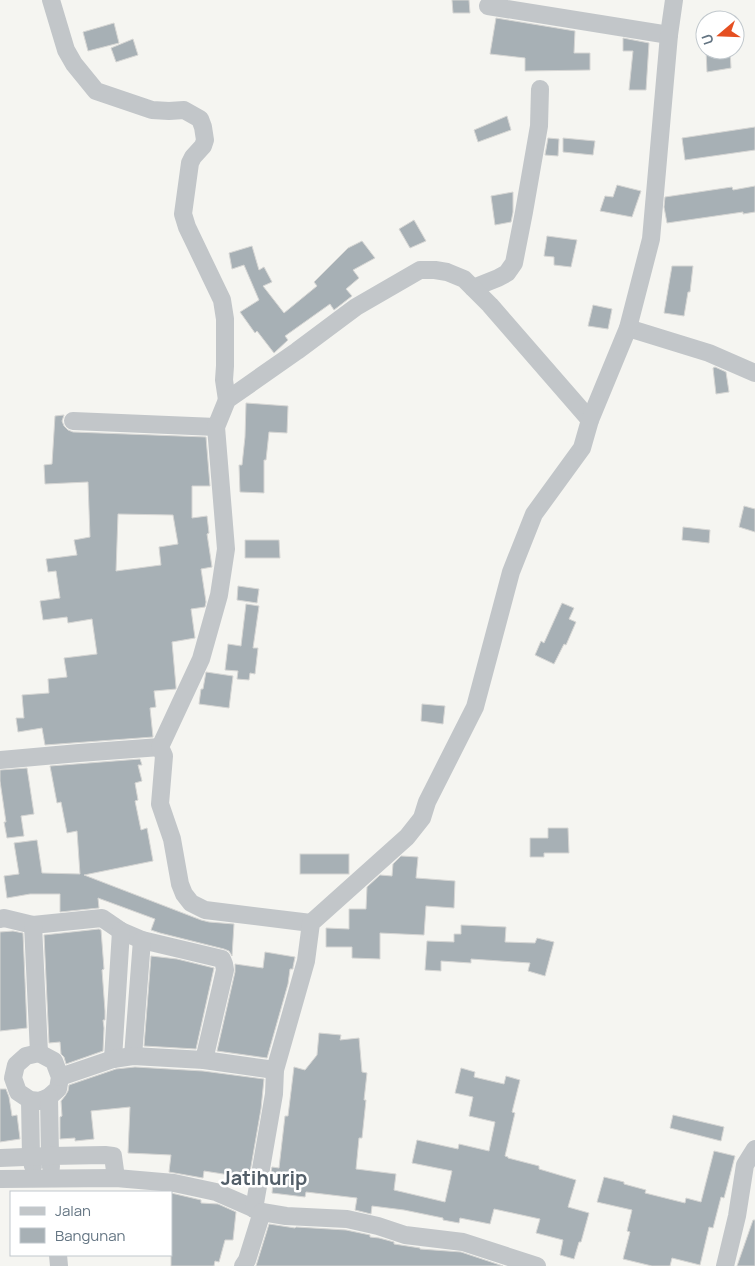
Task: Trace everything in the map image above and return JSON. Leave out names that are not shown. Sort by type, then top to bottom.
[{"type":"street","points":[[51,0],[66,50],[74,64],[96,91],[152,110],[184,110],[200,119],[205,140],[203,146],[190,163],[183,214],[187,227],[222,300],[225,319],[224,380],[228,400]]},
{"type":"street","points":[[243,1266],[247,1260],[258,1211],[274,1094],[275,1070],[306,961],[311,924],[407,837],[422,818],[427,802],[475,707],[511,572],[534,514],[582,448],[590,420],[628,328],[651,239],[669,35],[674,0]]},
{"type":"street","points":[[488,6],[669,35]]},
{"type":"street","points":[[473,288],[507,273],[514,263],[539,126],[540,89]]},
{"type":"street","points":[[160,748],[201,658],[219,596],[226,549],[216,428],[228,400],[298,351],[356,307],[420,270],[435,270],[447,272],[464,279],[490,304],[590,420]]},
{"type":"street","points":[[628,328],[709,353],[755,373]]},
{"type":"street","points":[[73,421],[216,428]]},
{"type":"street","points":[[160,748],[164,756],[160,804],[172,839],[180,884],[184,894],[192,902],[205,910],[311,924]]},
{"type":"street","points":[[0,760],[69,753],[160,748]]},
{"type":"street","points":[[0,919],[4,918],[33,925],[102,918],[121,931],[142,940],[222,959],[225,970],[204,1060]]},
{"type":"street","points":[[33,925],[39,1053]]},
{"type":"street","points":[[112,1059],[121,931]]},
{"type":"street","points":[[133,1056],[142,940]]},
{"type":"street","points":[[39,1053],[54,1061],[60,1077],[58,1088],[49,1097],[40,1100],[30,1100],[18,1092],[7,1077],[26,1056],[39,1053]]},
{"type":"street","points":[[60,1077],[112,1059],[133,1056],[204,1060],[275,1070]]},
{"type":"street","points":[[45,1183],[50,1156],[49,1097]]},
{"type":"street","points":[[30,1100],[31,1157],[45,1183]]},
{"type":"street","points":[[724,1266],[737,1216],[745,1165],[755,1149]]},
{"type":"street","points":[[0,1158],[113,1156],[116,1178]]},
{"type":"street","points":[[0,1179],[45,1183],[116,1178],[174,1183],[216,1192],[258,1211],[286,1216],[347,1219],[405,1235],[463,1242],[537,1266]]},
{"type":"building","points":[[452,0],[469,0],[470,13],[453,13]]},
{"type":"building","points":[[496,18],[575,31],[574,53],[590,53],[590,70],[525,71],[525,58],[490,54]]},
{"type":"building","points":[[114,23],[119,43],[88,51],[83,32]]},
{"type":"building","points":[[623,38],[649,43],[646,90],[629,90],[633,51],[623,51]]},
{"type":"building","points":[[133,39],[138,55],[116,62],[111,48]]},
{"type":"building","points":[[706,60],[731,60],[731,68],[707,72]]},
{"type":"building","points":[[507,116],[511,130],[478,142],[474,130]]},
{"type":"building","points":[[755,127],[755,150],[685,160],[682,138]]},
{"type":"building","points":[[548,138],[559,139],[558,156],[545,155]]},
{"type":"building","points":[[563,138],[595,141],[593,155],[563,152]]},
{"type":"building","points":[[617,185],[641,191],[632,217],[600,211],[605,196],[613,197]]},
{"type":"building","points":[[755,186],[755,212],[667,223],[664,207],[665,197],[732,187],[733,190]]},
{"type":"building","points":[[513,192],[511,222],[495,225],[491,196]]},
{"type":"building","points":[[414,220],[426,241],[410,248],[399,229]]},
{"type":"building","points":[[547,236],[577,240],[571,267],[554,265],[554,257],[544,256]]},
{"type":"building","points":[[362,241],[375,258],[353,270],[359,278],[346,289],[352,296],[334,310],[330,304],[285,336],[288,340],[274,353],[257,331],[255,333],[240,312],[259,300],[244,265],[232,269],[229,253],[252,246],[259,270],[264,267],[272,282],[263,286],[284,313],[317,286],[314,282],[348,248]]},
{"type":"building","points":[[672,266],[693,266],[690,292],[688,292],[684,316],[664,313]]},
{"type":"building","points":[[593,305],[612,309],[608,329],[588,326]]},
{"type":"building","points":[[715,367],[726,372],[729,392],[716,394],[713,368]]},
{"type":"building","points":[[246,403],[288,406],[287,433],[269,432],[266,460],[264,460],[264,493],[240,492],[239,465],[242,465]]},
{"type":"building","points":[[64,415],[62,421],[64,426],[73,432],[206,437],[210,486],[192,486],[192,518],[207,516],[209,533],[207,534],[212,567],[201,569],[206,602],[205,607],[191,609],[195,638],[172,642],[176,689],[154,691],[156,707],[150,708],[153,737],[45,745],[42,728],[18,732],[16,718],[24,718],[22,695],[49,693],[48,679],[67,677],[64,658],[97,654],[92,619],[68,623],[67,617],[43,620],[40,601],[60,598],[56,571],[48,572],[46,559],[77,555],[74,540],[90,537],[88,482],[45,484],[44,465],[52,464],[55,416]],"holes":[[[118,514],[173,515],[178,544],[159,547],[161,565],[116,571]]]},
{"type":"building","points":[[744,506],[755,509],[755,532],[739,527]]},
{"type":"building","points":[[683,527],[710,530],[709,543],[682,540]]},
{"type":"building","points":[[245,540],[279,540],[280,558],[245,558]]},
{"type":"building","points":[[238,586],[259,589],[257,603],[237,600]]},
{"type":"building","points":[[562,603],[574,608],[569,619],[576,622],[566,645],[564,644],[554,664],[535,655],[541,641],[544,643]]},
{"type":"building","points":[[246,604],[259,606],[253,648],[258,648],[255,674],[250,673],[249,680],[237,679],[238,671],[225,670],[228,644],[241,646]]},
{"type":"building","points":[[206,672],[233,676],[229,708],[199,704]]},
{"type":"building","points":[[422,704],[445,706],[443,724],[421,721]]},
{"type":"building","points":[[140,759],[142,765],[138,765],[142,781],[135,783],[138,800],[135,801],[141,830],[147,828],[153,861],[84,875],[201,920],[234,924],[232,956],[229,951],[224,949],[151,930],[155,919],[98,898],[99,908],[60,912],[60,894],[30,894],[7,898],[4,876],[19,874],[14,843],[37,840],[42,873],[80,874],[77,831],[67,833],[61,802],[57,803],[50,766]]},
{"type":"building","points":[[27,768],[34,814],[21,816],[24,836],[7,838],[0,770]]},
{"type":"building","points":[[548,828],[568,828],[569,853],[544,853],[544,857],[530,857],[530,838],[548,838]]},
{"type":"building","points":[[300,854],[349,854],[349,874],[300,874]]},
{"type":"building","points":[[401,856],[418,857],[416,878],[455,881],[454,908],[426,906],[424,935],[380,933],[380,959],[352,958],[352,947],[326,947],[326,928],[349,929],[349,909],[366,909],[367,887],[380,875],[392,876],[393,864]]},
{"type":"building","points":[[461,925],[506,927],[505,942],[535,943],[537,938],[554,942],[545,976],[528,971],[530,963],[471,959],[471,963],[441,961],[441,971],[425,970],[427,941],[454,942],[454,934],[461,934]]},
{"type":"building","points":[[101,930],[104,969],[102,970],[105,1011],[105,1020],[103,1020],[103,1051],[66,1064],[61,1054],[60,1042],[49,1043],[44,935]]},
{"type":"building","points":[[13,931],[23,933],[27,1028],[0,1031],[0,932]]},
{"type":"building","points":[[265,952],[295,957],[293,969],[290,969],[288,984],[267,1058],[217,1051],[235,972],[235,964],[263,968]]},
{"type":"building","points":[[151,956],[177,959],[214,968],[196,1049],[144,1046]]},
{"type":"building","points":[[319,1033],[341,1035],[340,1040],[359,1038],[362,1072],[367,1073],[362,1138],[359,1138],[356,1169],[396,1174],[394,1190],[445,1202],[452,1171],[412,1163],[417,1140],[458,1149],[459,1144],[489,1151],[495,1122],[469,1116],[473,1097],[455,1093],[461,1068],[475,1072],[474,1077],[504,1084],[506,1076],[520,1080],[512,1112],[515,1113],[505,1156],[576,1180],[568,1207],[589,1213],[574,1259],[560,1255],[563,1240],[536,1233],[540,1219],[494,1209],[490,1224],[460,1218],[459,1223],[404,1210],[372,1206],[371,1214],[355,1210],[357,1198],[306,1192],[305,1197],[272,1193],[273,1183],[269,1182],[272,1167],[279,1168],[285,1116],[288,1116],[294,1067],[305,1070],[317,1055]]},
{"type":"building","points":[[135,1067],[203,1071],[264,1079],[261,1109],[249,1178],[204,1171],[203,1178],[169,1172],[171,1155],[128,1153],[130,1107],[91,1111],[94,1139],[75,1141],[75,1138],[60,1139],[61,1101],[68,1091],[69,1085],[116,1069]]},
{"type":"building","points":[[0,1089],[6,1089],[12,1116],[17,1115],[20,1139],[0,1142]]},
{"type":"building","points":[[673,1115],[724,1127],[721,1141],[670,1128]]},
{"type":"building","points":[[714,1151],[735,1156],[724,1198],[721,1197],[713,1228],[709,1227],[700,1265],[672,1258],[670,1266],[652,1266],[623,1259],[630,1232],[627,1231],[632,1210],[597,1202],[604,1177],[646,1190],[645,1193],[685,1203],[686,1198],[701,1202]]},
{"type":"building","points":[[172,1193],[201,1200],[201,1203],[218,1204],[236,1212],[233,1240],[225,1240],[219,1262],[215,1261],[214,1266],[171,1266]]},
{"type":"building","points":[[753,1220],[755,1220],[755,1266],[737,1266]]},
{"type":"building","points":[[269,1224],[295,1228],[346,1230],[394,1242],[394,1244],[420,1249],[461,1252],[503,1266],[256,1266]]},
{"type":"district","name":"Jatihurip","points":[[264,1178]]}]
